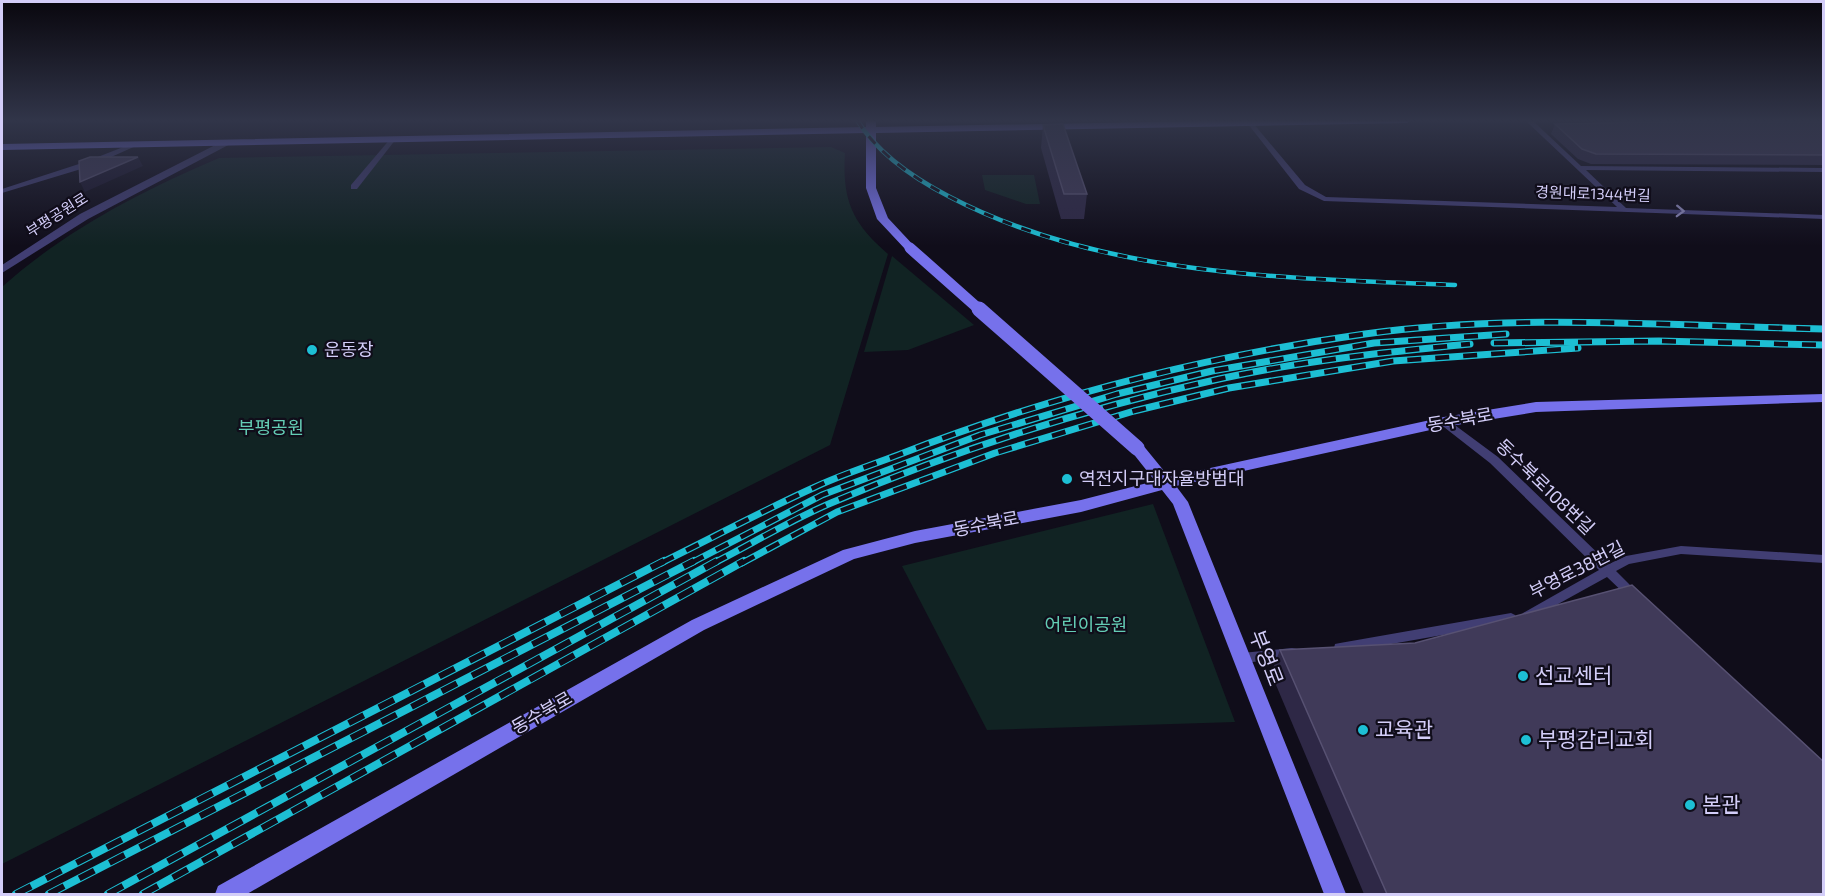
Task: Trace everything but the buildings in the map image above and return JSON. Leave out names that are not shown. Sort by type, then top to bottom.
[{"type":"main road","name":"부영로","points":[[871,162],[871,188],[883,219],[910,248],[1137,448],[1180,502],[1335,894]]},
{"type":"main road","name":"동수북로","points":[[226,894],[698,625],[849,554],[915,537],[1082,506],[1167,483],[1444,422],[1536,407],[1824,398]]},
{"type":"street","name":"부평공원로","points":[[2,270],[58,230],[120,195],[188,162]]},
{"type":"lane","points":[[2,191],[95,162]]},
{"type":"lane","points":[[354,187],[374,162]]},
{"type":"lane","name":"경원대로1344번길","points":[[1282,162],[1302,187],[1324,199],[1824,217]]},
{"type":"lane","points":[[1572,162],[1622,208]]},
{"type":"lane","points":[[1579,168],[1824,170]]},
{"type":"lane","name":"동수북로108번길","points":[[1444,422],[1494,460],[1642,603]]},
{"type":"lane","name":"부영로38번길","points":[[1324,650],[1370,644],[1529,615],[1626,560],[1681,550],[1824,559]]},
{"type":"lane","points":[[1242,658],[1300,652]]},
{"type":"green space","name":"부평공원","points":[[211,162],[845,162],[845,184],[852,210],[866,232],[888,254],[830,445],[2,864],[2,287],[51,248],[78,230],[162,184]]},
{"type":"green space","points":[[982,175],[1034,175],[1040,204],[1026,204],[985,190]]},
{"type":"green space","points":[[892,256],[974,325],[908,350],[864,352]]},
{"type":"green space","name":"어린이공원","points":[[1153,504],[1235,722],[987,730],[902,566]]},
{"type":"railway","points":[[895,162],[950,197],[1009,223],[1070,244],[1133,258],[1262,275],[1455,285]]},
{"type":"railway","points":[[661,563],[823,483],[954,434],[1069,397],[1246,354],[1365,334],[1479,324],[1594,322],[1824,329]]},
{"type":"railway","points":[[691,563],[822,495],[980,435],[1117,394],[1212,371],[1374,343],[1506,334]]},
{"type":"railway","points":[[1494,343],[1659,341],[1824,345]]},
{"type":"railway","points":[[714,563],[831,503],[926,465],[1071,417],[1170,390],[1281,367],[1470,344]]},
{"type":"railway","points":[[742,563],[837,512],[995,453],[1134,411],[1229,388],[1393,361],[1578,348]]},
{"type":"railway","points":[[16,894],[664,561]]},
{"type":"railway","points":[[49,894],[694,561]]},
{"type":"railway","points":[[108,894],[717,561]]},
{"type":"railway","points":[[143,894],[744,561]]},
{"type":"place","name":"운동장","points":[[312,350]]},
{"type":"place","name":"역전지구대자율방범대","points":[[1067,479]]},
{"type":"place","name":"선교센터","points":[[1523,676]]},
{"type":"place","name":"교육관","points":[[1363,730]]},
{"type":"place","name":"부평감리교회","points":[[1526,740]]},
{"type":"place","name":"본관","points":[[1690,805]]}]
